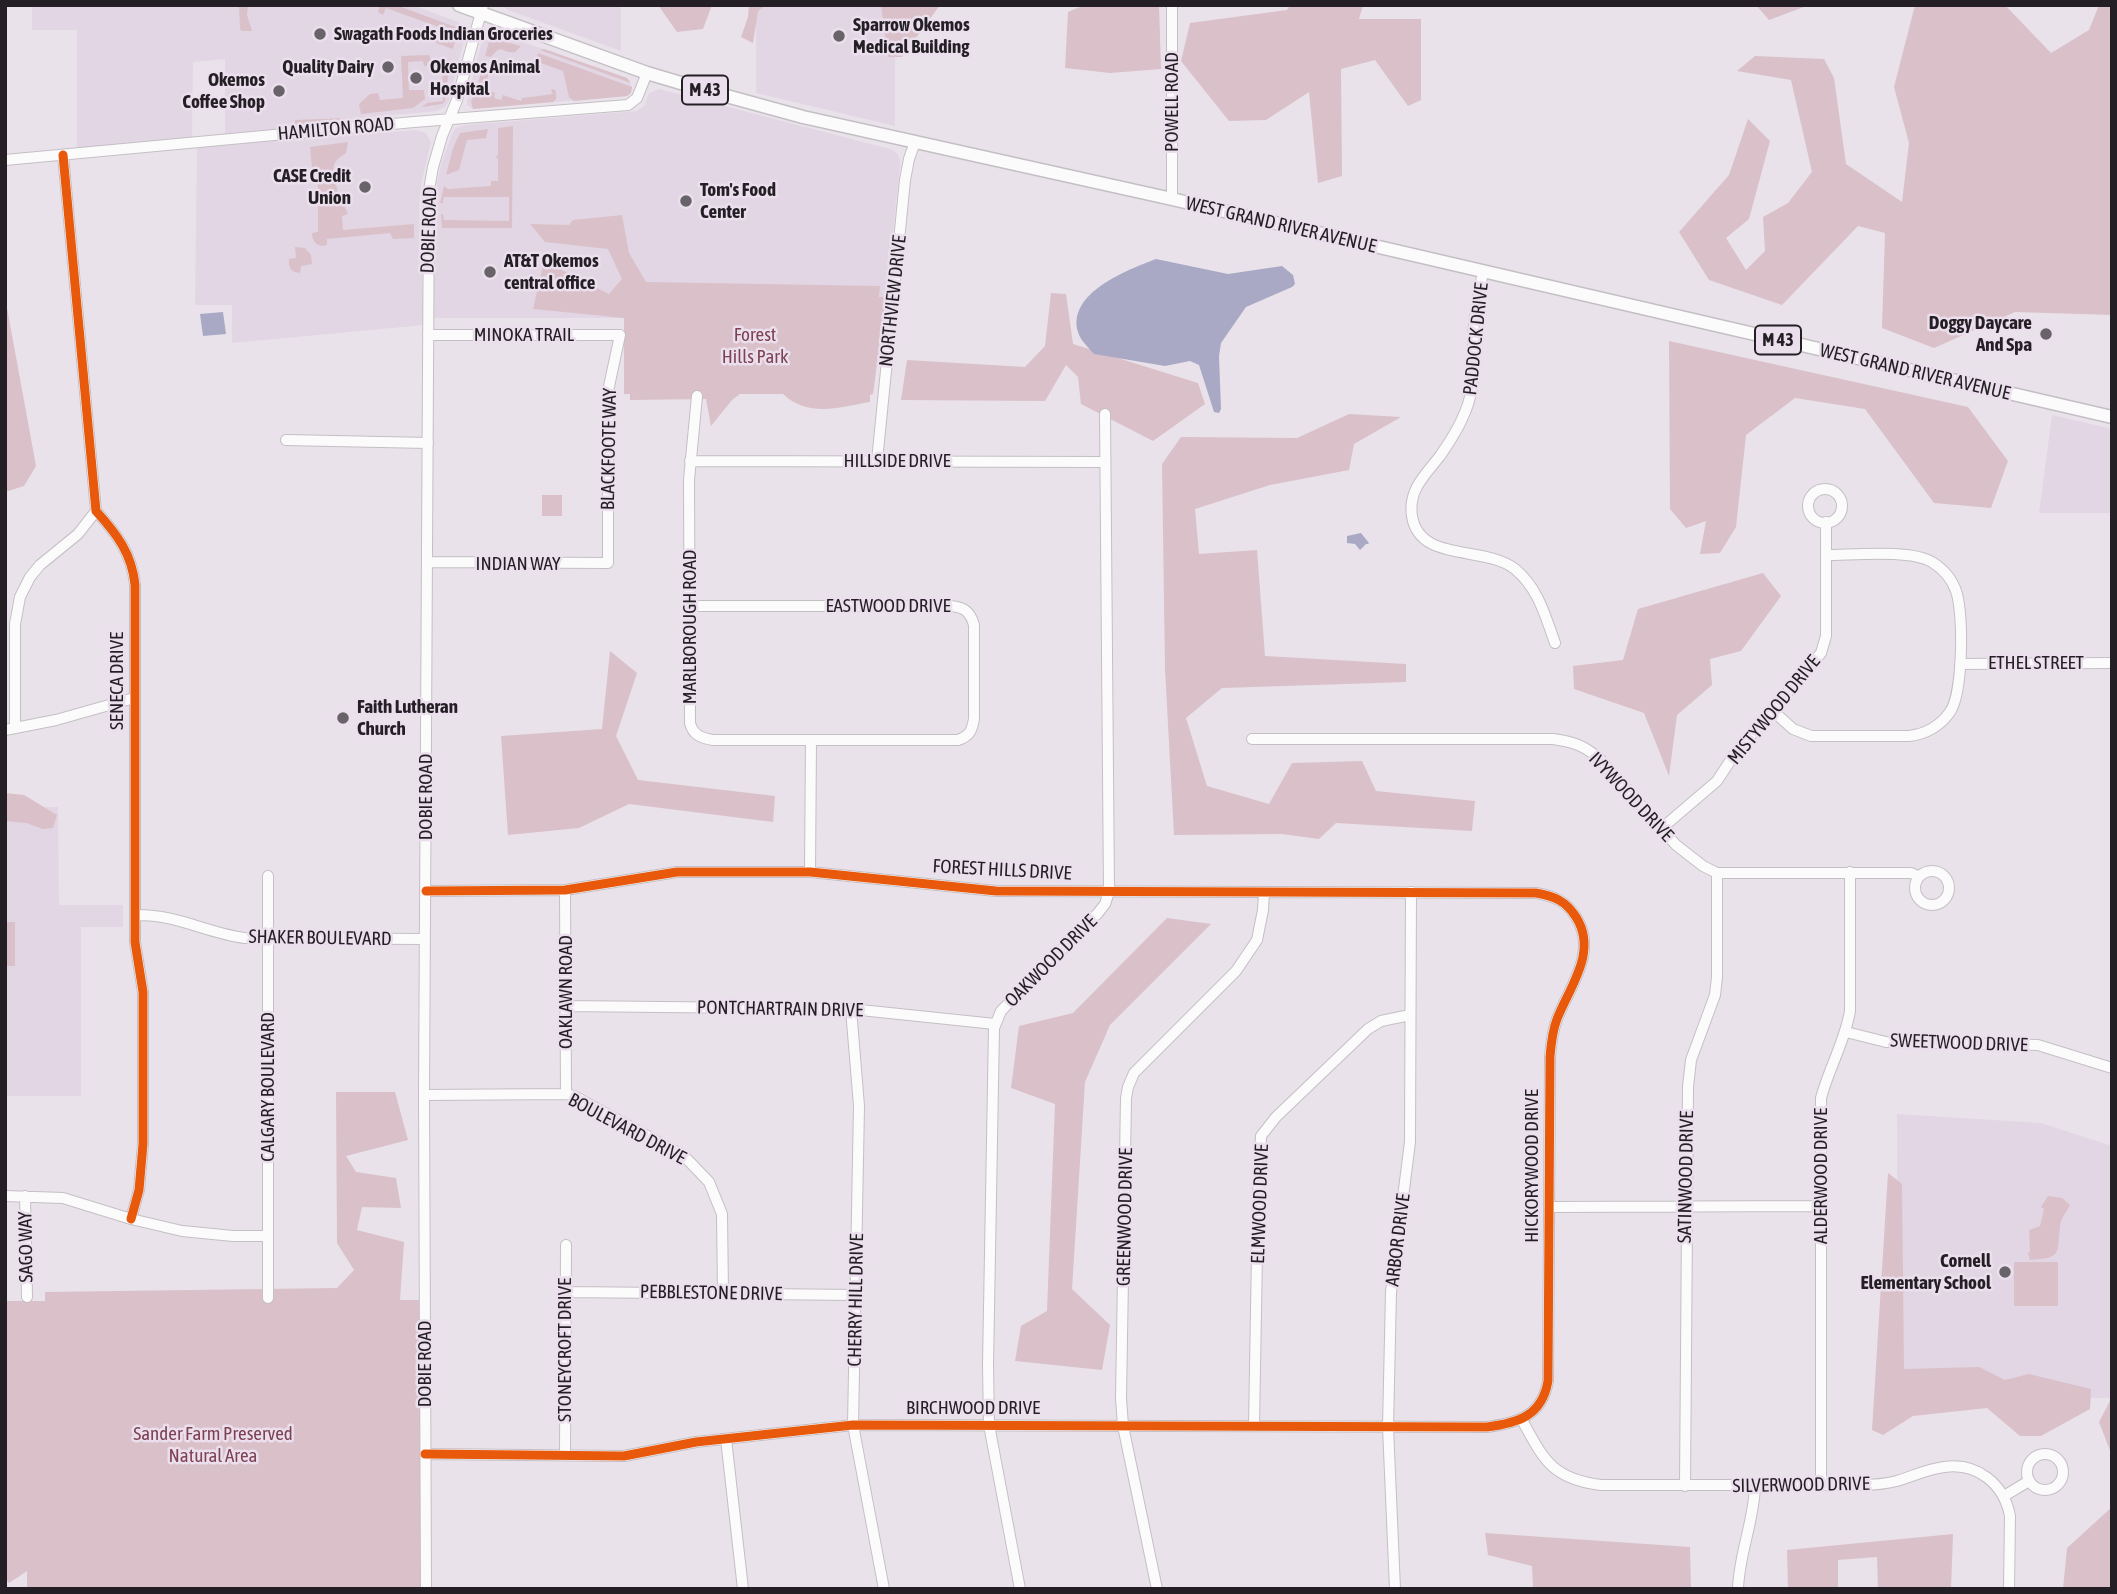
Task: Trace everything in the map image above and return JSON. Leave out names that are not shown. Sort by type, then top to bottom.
[{"type":"main road","name":"WEST GRAND RIVER AVENUE","points":[[459,5],[482,9],[647,72],[792,114],[1172,199],[2112,417]]},
{"type":"street","name":"POWELL ROAD","points":[[1172,5],[1172,199]]},
{"type":"street","name":"DOBIE ROAD","points":[[426,1589],[424,1095],[429,190],[433,167],[457,100],[482,9]]},
{"type":"street","name":"HAMILTON ROAD","points":[[5,160],[628,105],[638,98],[647,72]]},
{"type":"street","name":"NORTHVIEW DRIVE","points":[[877,461],[906,169],[915,142]]},
{"type":"street","points":[[63,155],[96,512],[78,534],[40,565],[30,577],[20,597],[15,624],[10,729],[56,720],[134,698]]},
{"type":"street","name":"PADDOCK DRIVE","points":[[1483,272],[1474,322],[1474,378],[1469,405],[1451,440],[1413,492],[1411,515],[1419,533],[1433,545],[1495,558],[1526,579],[1539,598],[1556,643]]},
{"type":"street","name":"MINOKA TRAIL","points":[[428,335],[620,335]]},
{"type":"street","name":"BLACKFOOTE WAY","points":[[608,564],[608,391],[620,335]]},
{"type":"street","name":"MARLBOROUGH ROAD","points":[[697,396],[690,461],[690,723],[702,738],[811,740]]},
{"type":"street","name":"OAKWOOD DRIVE","points":[[1020,1589],[989,1426],[988,1351],[995,1024],[1008,1003],[1098,913],[1109,892],[1105,414]]},
{"type":"street","points":[[286,440],[428,443]]},
{"type":"street","name":"HILLSIDE DRIVE","points":[[690,461],[1104,462]]},
{"type":"street","name":"SENECA DRIVE","points":[[96,512],[121,542],[132,567],[135,585],[135,942],[143,992],[142,1159],[139,1189],[131,1219]]},
{"type":"street","name":"MISTYWOOD DRIVE","points":[[1662,828],[1717,782],[1734,755],[1824,648],[1826,522]]},
{"type":"street","points":[[1773,711],[1793,729],[1811,736],[1902,737],[1918,735],[1939,724],[1950,712],[1958,694],[1959,603],[1956,591],[1944,572],[1933,563],[1911,555],[1826,555]]},
{"type":"street","name":"INDIAN WAY","points":[[427,562],[608,564]]},
{"type":"street","name":"EASTWOOD DRIVE","points":[[690,606],[947,606],[962,607],[970,614],[974,625],[974,719],[972,729],[966,737],[958,740],[811,740]]},
{"type":"street","name":"ETHEL STREET","points":[[1960,663],[2112,663]]},
{"type":"street","name":"IVYWOOD DRIVE","points":[[1252,739],[1572,741],[1600,758],[1689,857],[1717,873]]},
{"type":"street","points":[[810,872],[811,740]]},
{"type":"street","name":"FOREST HILLS DRIVE","points":[[425,891],[565,890],[677,872],[810,872],[996,891],[1536,893],[1561,900],[1573,912]]},
{"type":"street","points":[[1717,873],[1850,872],[1911,873],[1918,876]]},
{"type":"street","name":"ALDERWOOD DRIVE","points":[[1821,1486],[1821,1098],[1846,1031],[1850,1011],[1850,872]]},
{"type":"street","name":"SATINWOOD DRIVE","points":[[1685,1486],[1685,1206],[1689,1073],[1697,1042],[1711,1011],[1717,977],[1717,873]]},
{"type":"street","name":"CALGARY BOULEVARD","points":[[268,876],[268,1298]]},
{"type":"street","name":"OAKLAWN ROAD","points":[[565,890],[566,1094]]},
{"type":"street","name":"ARBOR DRIVE","points":[[1395,1589],[1388,1427],[1391,1292],[1410,1142],[1411,892]]},
{"type":"street","name":"GREENWOOD DRIVE","points":[[1157,1589],[1123,1426],[1121,1398],[1126,1098],[1134,1073],[1236,971],[1257,940],[1264,893]]},
{"type":"street","name":"HICKORYWOOD DRIVE","points":[[1522,1420],[1542,1399],[1548,1381],[1551,1042],[1557,1019],[1582,963],[1584,934],[1573,912]]},
{"type":"street","name":"SHAKER BOULEVARD","points":[[135,915],[168,917],[221,934],[245,938],[425,939]]},
{"type":"street","name":"PONTCHARTRAIN DRIVE","points":[[565,1006],[851,1009],[995,1024]]},
{"type":"street","name":"CHERRY HILL DRIVE","points":[[851,1009],[859,1106],[853,1425],[884,1589]]},
{"type":"street","name":"ELMWOOD DRIVE","points":[[1254,1425],[1258,1198],[1262,1136],[1267,1126],[1368,1029],[1381,1021],[1410,1015]]},
{"type":"street","name":"SWEETWOOD DRIVE","points":[[1846,1031],[1886,1042],[2038,1045],[2112,1068]]},
{"type":"street","name":"BOULEVARD DRIVE","points":[[424,1095],[566,1094],[684,1156],[709,1182],[722,1214],[723,1293]]},
{"type":"street","points":[[5,1196],[63,1198],[131,1219],[199,1233],[268,1236]]},
{"type":"street","name":"SAGO WAY","points":[[25,1196],[27,1297]]},
{"type":"street","points":[[1550,1206],[1821,1206]]},
{"type":"street","name":"STONEYCROFT DRIVE","points":[[565,1455],[566,1245]]},
{"type":"street","name":"PEBBLESTONE DRIVE","points":[[566,1292],[856,1296]]},
{"type":"street","name":"BIRCHWOOD DRIVE","points":[[425,1454],[624,1456],[726,1438],[853,1425],[1488,1427],[1522,1420]]},
{"type":"street","name":"SILVERWOOD DRIVE","points":[[1522,1420],[1544,1459],[1557,1471],[1588,1484],[1874,1485],[1944,1467],[1958,1466],[1983,1474],[2004,1496]]},
{"type":"street","points":[[726,1438],[743,1589]]},
{"type":"street","points":[[2009,1589],[2010,1516],[2004,1496],[2029,1481]]},
{"type":"street","points":[[1738,1589],[1755,1486]]},
{"type":"shaded area","points":[[32,5],[413,5],[458,22],[463,27],[465,36],[449,101],[437,111],[225,135],[225,59],[193,62],[192,138],[77,150],[77,30],[32,30]]},
{"type":"shaded area","points":[[500,5],[621,5],[621,51],[508,10]]},
{"type":"shaded area","points":[[756,5],[895,5],[895,126],[756,93]]},
{"type":"shaded area","points":[[494,32],[627,78],[632,87],[631,93],[627,96],[473,109],[467,105],[467,100],[482,40]]},
{"type":"shaded area","points":[[659,89],[897,153],[900,165],[886,297],[625,297],[624,318],[432,318],[437,183],[454,129],[465,125],[637,111],[644,106],[649,93]]},
{"type":"shaded area","points":[[416,130],[426,133],[431,142],[421,184],[419,207],[424,325],[232,343],[232,305],[195,305],[197,146]]},
{"type":"shaded area","points":[[2052,415],[2112,429],[2112,513],[2039,513]]},
{"type":"shaded area","points":[[58,807],[59,905],[123,905],[123,927],[81,927],[81,1096],[5,1096],[5,808]]},
{"type":"shaded area","name":"Cornell Elementary School","points":[[1897,1114],[2041,1123],[2112,1146],[2112,1398],[1898,1398]]},
{"type":"green space","points":[[239,5],[248,5],[247,15],[252,31],[240,29]]},
{"type":"green space","points":[[380,5],[396,5],[458,28],[453,49],[436,43],[439,27],[386,8],[383,15],[378,12]]},
{"type":"green space","points":[[658,5],[712,5],[703,29],[677,32]]},
{"type":"green space","points":[[749,5],[766,5],[758,11],[753,43],[741,37]]},
{"type":"green space","points":[[881,5],[940,5],[902,57],[888,57]]},
{"type":"green space","points":[[1085,5],[1159,5],[1161,69],[1110,73],[1065,68],[1068,12]]},
{"type":"green space","points":[[1290,5],[1363,5],[1359,19],[1421,19],[1421,100],[1408,106],[1375,60],[1341,69],[1342,176],[1318,183],[1309,92],[1266,120],[1229,121],[1181,61],[1190,23],[1287,10]]},
{"type":"green space","points":[[1756,5],[1809,5],[1769,20]]},
{"type":"green space","points":[[1915,5],[2005,5],[2051,53],[2089,30],[2099,5],[2112,5],[2112,315],[2015,312],[1934,348],[1882,328],[1885,233],[1858,226],[1782,305],[1709,280],[1679,232],[1729,175],[1748,119],[1770,141],[1749,219],[1726,238],[1746,270],[1765,251],[1763,217],[1788,203],[1812,172],[1791,80],[1737,71],[1755,56],[1824,59],[1834,78],[1846,164],[1902,202],[1909,143],[1894,87]]},
{"type":"green space","points":[[490,38],[521,46],[515,52],[500,49],[491,57],[485,56]]},
{"type":"green space","points":[[544,49],[627,78],[631,83],[540,50]]},
{"type":"green space","points":[[538,53],[632,87],[631,93],[627,96],[574,101],[569,97],[563,71],[541,63]]},
{"type":"green space","points":[[429,55],[432,62],[427,62],[427,66],[424,66],[423,61],[408,62],[409,90],[424,90],[425,99],[413,108],[361,114],[359,104],[370,94],[378,93],[380,100],[403,98],[401,56]]},
{"type":"green space","points":[[442,61],[450,61],[445,101],[442,104],[422,107],[427,103],[443,101]]},
{"type":"green space","points":[[482,69],[488,73],[486,90],[495,93],[494,98],[501,100],[503,95],[521,101],[522,98],[553,94],[553,89],[556,91],[556,99],[553,102],[473,109],[471,101]]},
{"type":"green space","points":[[345,118],[340,120],[295,129],[295,120]]},
{"type":"green space","points":[[513,126],[512,228],[442,228],[441,214],[444,220],[509,221],[509,197],[444,197],[443,203],[440,203],[444,186],[448,189],[491,186],[491,181],[498,181],[498,158],[495,158],[498,155],[498,128]]},
{"type":"green space","points":[[488,129],[486,138],[467,140],[459,170],[446,175],[460,133]]},
{"type":"green space","points":[[348,142],[346,153],[336,161],[333,171],[348,214],[342,216],[343,230],[414,224],[414,238],[393,239],[390,233],[327,239],[327,245],[324,246],[314,242],[312,233],[318,232],[318,169],[312,169],[310,147]]},
{"type":"green space","name":"Forest Hills Park","points":[[622,215],[629,253],[646,282],[880,286],[879,297],[886,297],[870,402],[825,409],[803,406],[783,394],[740,394],[711,426],[706,399],[630,400],[630,394],[624,394],[624,318],[533,309],[544,261],[609,294],[622,279],[608,249],[545,242],[530,224],[569,225],[573,220]]},
{"type":"green space","points":[[295,247],[305,248],[311,255],[312,264],[301,266],[300,273],[292,271],[289,265],[289,259],[296,258]]},
{"type":"green space","points":[[1051,293],[1066,294],[1073,344],[1198,383],[1205,404],[1153,441],[1081,404],[1078,377],[1066,365],[1045,401],[901,400],[907,360],[1025,367],[1045,346]]},
{"type":"green space","points":[[5,297],[36,466],[24,486],[5,492]]},
{"type":"green space","points":[[1669,341],[1968,407],[2008,461],[1991,508],[1934,503],[1865,409],[1795,398],[1746,435],[1736,527],[1720,553],[1700,554],[1706,521],[1686,528],[1670,509]]},
{"type":"green space","points":[[1349,414],[1401,417],[1354,444],[1349,470],[1270,485],[1195,509],[1199,554],[1257,550],[1265,656],[1406,664],[1406,682],[1222,688],[1186,718],[1207,786],[1269,804],[1292,763],[1362,761],[1376,791],[1475,801],[1472,831],[1336,823],[1319,839],[1282,834],[1174,835],[1165,669],[1162,464],[1181,437],[1297,438]]},
{"type":"green space","points":[[542,495],[562,495],[562,516],[542,516]]},
{"type":"green space","points":[[1763,573],[1781,596],[1741,651],[1710,659],[1712,685],[1677,715],[1669,776],[1644,713],[1574,689],[1573,666],[1623,660],[1638,609]]},
{"type":"green space","points":[[610,651],[637,673],[616,736],[638,780],[775,796],[773,822],[629,804],[579,828],[508,835],[501,736],[602,729]]},
{"type":"green space","points":[[5,793],[24,795],[57,815],[53,828],[43,829],[26,823],[5,821]]},
{"type":"green space","points":[[1167,918],[1211,924],[1110,1025],[1085,1082],[1072,1289],[1110,1325],[1102,1370],[1015,1361],[1021,1326],[1047,1311],[1055,1104],[1011,1088],[1019,1026],[1073,1013]]},
{"type":"green space","points":[[5,922],[15,922],[15,966],[5,966]]},
{"type":"green space","name":"Sander Farm Preserved Natural Area","points":[[336,1092],[395,1092],[408,1140],[346,1156],[356,1172],[396,1178],[401,1208],[362,1207],[357,1230],[404,1242],[400,1300],[420,1300],[420,1589],[27,1589],[27,1571],[9,1583],[5,1578],[5,1301],[45,1301],[45,1292],[337,1288],[354,1270],[337,1243]]},
{"type":"green space","points":[[1888,1173],[1902,1184],[1904,1369],[1979,1367],[2005,1380],[2029,1374],[2091,1389],[2090,1409],[2041,1436],[2020,1436],[1987,1408],[1913,1416],[1883,1435],[1872,1430]]},
{"type":"green space","points":[[2048,1196],[2062,1198],[2070,1205],[2061,1222],[2058,1248],[2048,1258],[2030,1260],[2029,1230],[2040,1226],[2044,1209],[2041,1207]]},
{"type":"green space","points":[[2014,1262],[2058,1262],[2058,1306],[2014,1306]]},
{"type":"green space","points":[[2112,1397],[2112,1480],[2111,1453],[2099,1422]]},
{"type":"green space","points":[[2112,1507],[2112,1589],[2063,1589],[2067,1548]]},
{"type":"green space","points":[[1485,1533],[1690,1547],[1691,1589],[1533,1589],[1532,1566],[1488,1555]]},
{"type":"green space","points":[[1953,1534],[1951,1589],[1878,1589],[1877,1557],[1838,1560],[1838,1589],[1788,1589],[1787,1550]]},
{"type":"water","points":[[1156,259],[1228,274],[1282,266],[1293,275],[1295,284],[1292,287],[1246,307],[1221,343],[1219,413],[1214,412],[1199,365],[1190,361],[1165,366],[1094,354],[1079,335],[1077,318],[1081,306],[1090,295],[1116,277]]},
{"type":"water","points":[[223,312],[226,334],[203,336],[200,314]]},
{"type":"water","points":[[1361,533],[1369,543],[1360,550],[1355,544],[1347,543],[1347,536]]},
{"type":"cycle path","points":[[63,155],[96,511],[111,528],[127,554],[135,585],[135,942],[143,992],[143,1144],[139,1190],[131,1219]]},
{"type":"cycle path","points":[[425,1454],[624,1456],[696,1442],[853,1425],[1487,1427],[1518,1420],[1534,1410],[1545,1393],[1548,1381],[1550,1052],[1555,1024],[1580,969],[1584,943],[1582,930],[1568,907],[1554,898],[1536,893],[996,891],[810,872],[677,872],[565,890],[426,891]]},
{"type":"place","name":"Swagath Foods Indian Groceries","points":[[320,34]]},
{"type":"place","name":"Sparrow Okemos Medical Building","points":[[839,36]]},
{"type":"place","name":"Quality Dairy","points":[[388,67]]},
{"type":"place","name":"Okemos Animal Hospital","points":[[416,78]]},
{"type":"place","name":"Okemos Coffee Shop","points":[[279,91]]},
{"type":"place","name":"CASE Credit Union","points":[[365,187]]},
{"type":"place","name":"Tom's Food Center","points":[[686,201]]},
{"type":"place","name":"AT&T Okemos central office","points":[[490,272]]},
{"type":"place","name":"Doggy Daycare And Spa","points":[[2046,334]]},
{"type":"place","name":"Faith Lutheran Church","points":[[343,718]]},
{"type":"place","name":"Cornell Elementary School","points":[[2005,1272]]}]
